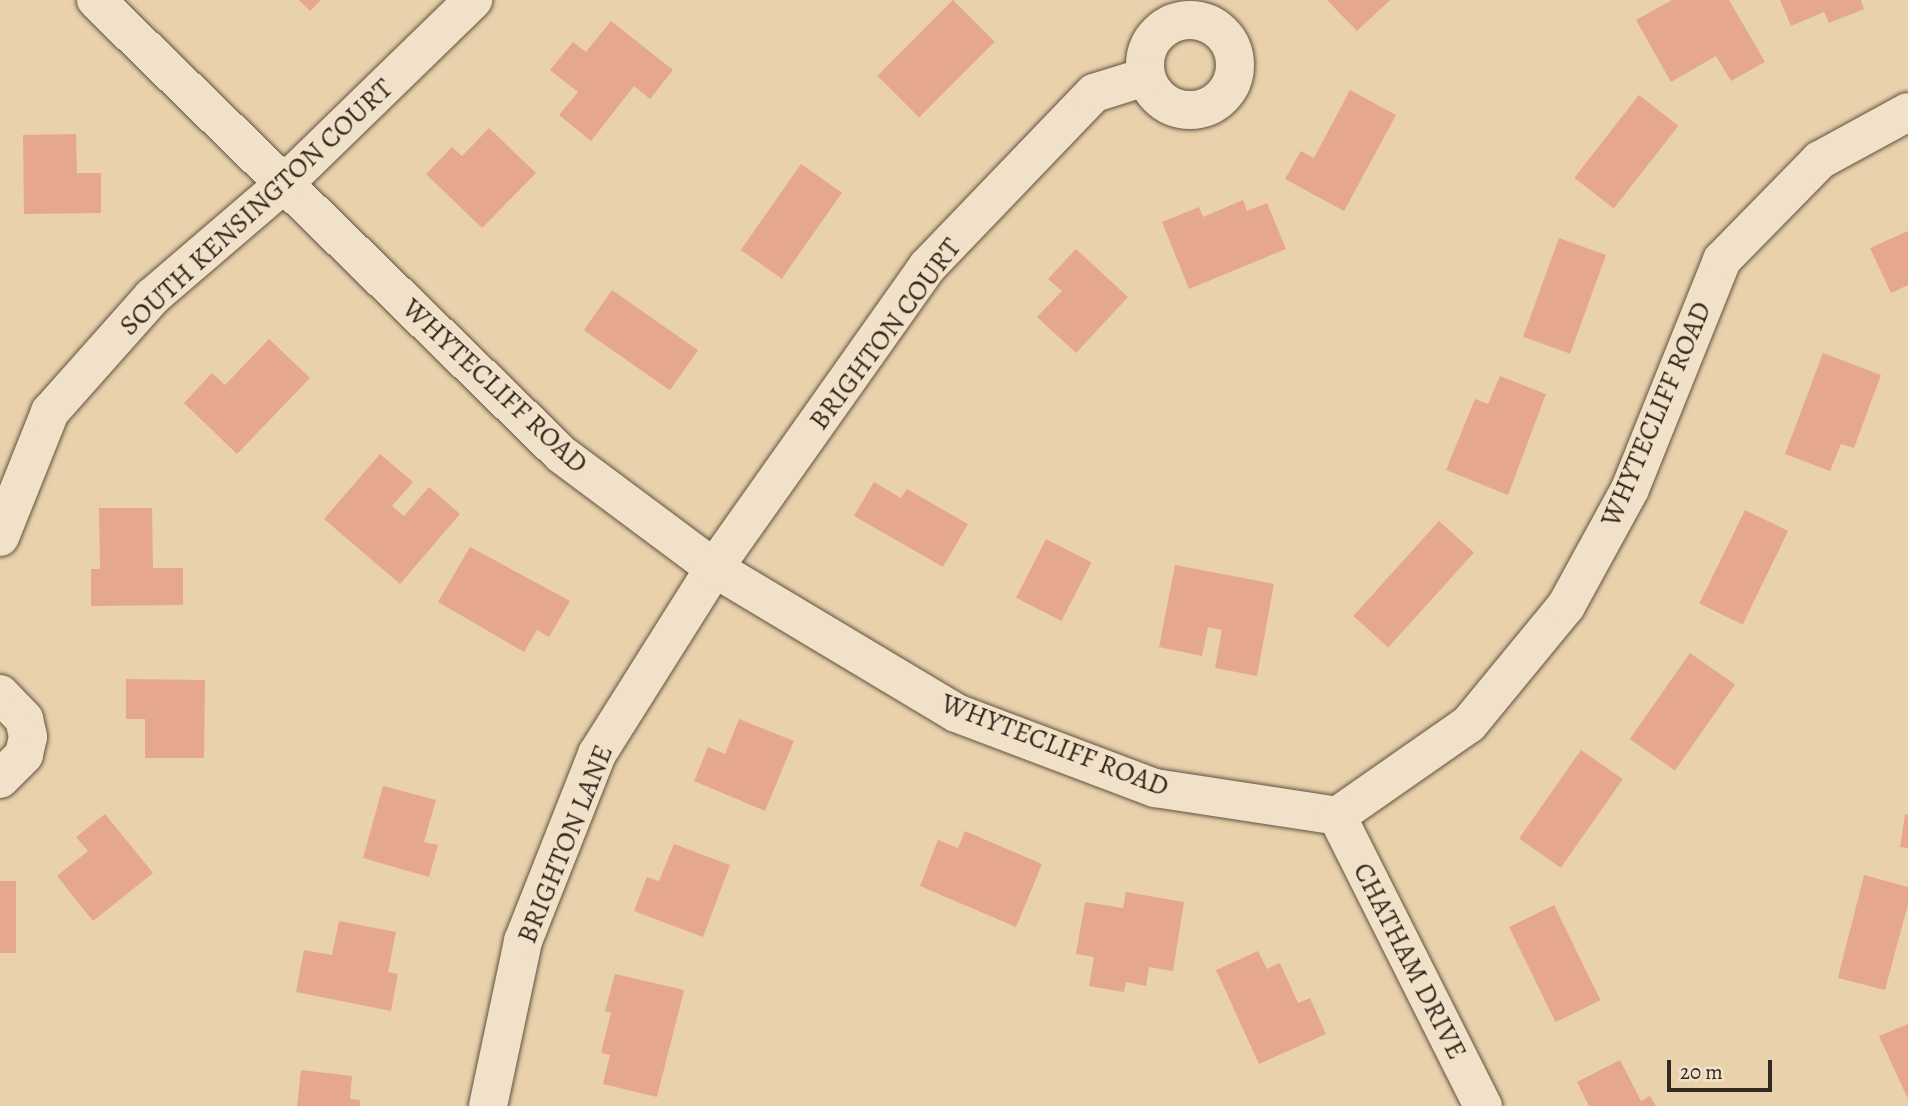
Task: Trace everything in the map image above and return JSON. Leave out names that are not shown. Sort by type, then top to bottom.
[{"type":"street","name":"WHYTECLIFF ROAD","points":[[96,0],[561,454],[714,568],[956,713],[1155,788],[1337,816],[1469,724],[1566,606],[1630,489],[1722,260],[1820,160],[1908,112]]},
{"type":"street","name":"SOUTH KENSINGTON COURT","points":[[0,537],[50,412],[152,297],[284,184],[473,0]]},
{"type":"street","name":"BRIGHTON COURT","points":[[714,568],[927,267],[1094,93],[1146,77]]},
{"type":"street","name":"BRIGHTON LANE","points":[[488,1106],[523,941],[597,754],[714,568]]},
{"type":"street","points":[[0,694],[14,704],[28,737],[14,770],[0,779]]},
{"type":"street","name":"CHATHAM DRIVE","points":[[1337,816],[1483,1106]]},
{"type":"building","points":[[299,0],[321,0],[310,11]]},
{"type":"building","points":[[953,0],[995,42],[919,117],[877,76]]},
{"type":"building","points":[[1327,0],[1390,0],[1357,31]]},
{"type":"building","points":[[1672,0],[1729,0],[1765,62],[1731,81],[1716,56],[1671,82],[1636,20]]},
{"type":"building","points":[[1780,0],[1861,0],[1864,9],[1829,23],[1824,12],[1791,26]]},
{"type":"building","points":[[611,21],[673,70],[650,99],[634,86],[591,141],[559,115],[578,92],[550,70],[573,42],[586,52]]},
{"type":"building","points":[[1350,90],[1396,115],[1344,211],[1285,179],[1301,151],[1314,158]]},
{"type":"building","points":[[1639,95],[1678,126],[1614,209],[1574,178]]},
{"type":"building","points":[[489,128],[536,173],[482,228],[426,174],[452,147],[462,156]]},
{"type":"building","points":[[76,134],[77,173],[101,173],[101,213],[24,214],[23,135]]},
{"type":"building","points":[[801,164],[842,193],[782,279],[741,250]]},
{"type":"building","points":[[1243,200],[1247,211],[1267,203],[1286,249],[1189,289],[1162,222],[1199,207],[1203,217]]},
{"type":"building","points":[[1908,231],[1908,285],[1891,293],[1870,248]]},
{"type":"building","points":[[1559,238],[1606,255],[1570,354],[1523,337]]},
{"type":"building","points":[[1076,249],[1128,297],[1076,353],[1037,317],[1062,291],[1048,279]]},
{"type":"building","points":[[612,290],[698,350],[670,390],[584,330]]},
{"type":"building","points":[[269,339],[310,378],[237,454],[184,403],[212,373],[225,385]]},
{"type":"building","points":[[1823,353],[1881,375],[1854,448],[1841,444],[1830,471],[1785,454]]},
{"type":"building","points":[[1500,376],[1546,394],[1508,495],[1446,470],[1475,399],[1488,404]]},
{"type":"building","points":[[380,454],[413,482],[392,506],[404,516],[429,487],[460,514],[400,584],[324,519]]},
{"type":"building","points":[[874,482],[901,498],[907,489],[968,524],[943,567],[854,516]]},
{"type":"building","points":[[99,508],[152,508],[153,568],[183,568],[183,605],[91,606],[91,569],[100,569]]},
{"type":"building","points":[[1745,510],[1788,531],[1743,625],[1699,603]]},
{"type":"building","points":[[1439,521],[1474,552],[1388,648],[1353,616]]},
{"type":"building","points":[[1046,539],[1091,562],[1061,621],[1016,598]]},
{"type":"building","points":[[470,547],[570,601],[549,637],[537,630],[524,652],[438,602]]},
{"type":"building","points":[[1175,565],[1274,584],[1257,676],[1215,668],[1222,630],[1208,627],[1202,656],[1159,647]]},
{"type":"building","points":[[1690,653],[1735,685],[1675,771],[1630,739]]},
{"type":"building","points":[[126,679],[205,680],[204,758],[145,758],[145,719],[126,719]]},
{"type":"building","points":[[739,719],[794,741],[765,811],[694,781],[708,747],[725,754]]},
{"type":"building","points":[[1581,750],[1623,779],[1561,868],[1519,838]]},
{"type":"building","points":[[383,786],[436,800],[424,842],[438,845],[429,877],[363,858]]},
{"type":"building","points":[[105,814],[153,873],[93,921],[57,876],[88,851],[76,837]]},
{"type":"building","points":[[1905,814],[1908,815],[1908,848],[1900,847]]},
{"type":"building","points":[[965,831],[1042,864],[1016,927],[920,886],[938,840],[958,848]]},
{"type":"building","points":[[674,844],[730,865],[703,937],[634,911],[647,877],[659,881]]},
{"type":"building","points":[[1864,875],[1908,887],[1908,904],[1885,990],[1838,978]]},
{"type":"building","points":[[0,881],[16,881],[16,953],[0,953]]},
{"type":"building","points":[[1126,892],[1184,902],[1173,971],[1149,967],[1146,986],[1126,982],[1124,992],[1089,986],[1094,957],[1076,954],[1085,902],[1123,908]]},
{"type":"building","points":[[1554,905],[1600,1000],[1556,1022],[1509,927]]},
{"type":"building","points":[[339,921],[396,932],[388,972],[398,974],[391,1011],[296,992],[304,950],[332,955]]},
{"type":"building","points":[[1258,951],[1267,969],[1280,963],[1298,1003],[1310,998],[1326,1034],[1259,1064],[1216,970]]},
{"type":"building","points":[[615,974],[684,990],[657,1097],[603,1084],[610,1055],[601,1053],[611,1013],[605,1011]]},
{"type":"building","points":[[1908,1024],[1908,1099],[1879,1036]]},
{"type":"building","points":[[1620,1060],[1641,1101],[1650,1096],[1656,1106],[1589,1106],[1577,1082]]},
{"type":"building","points":[[301,1070],[352,1076],[350,1099],[360,1100],[360,1106],[297,1106]]}]
